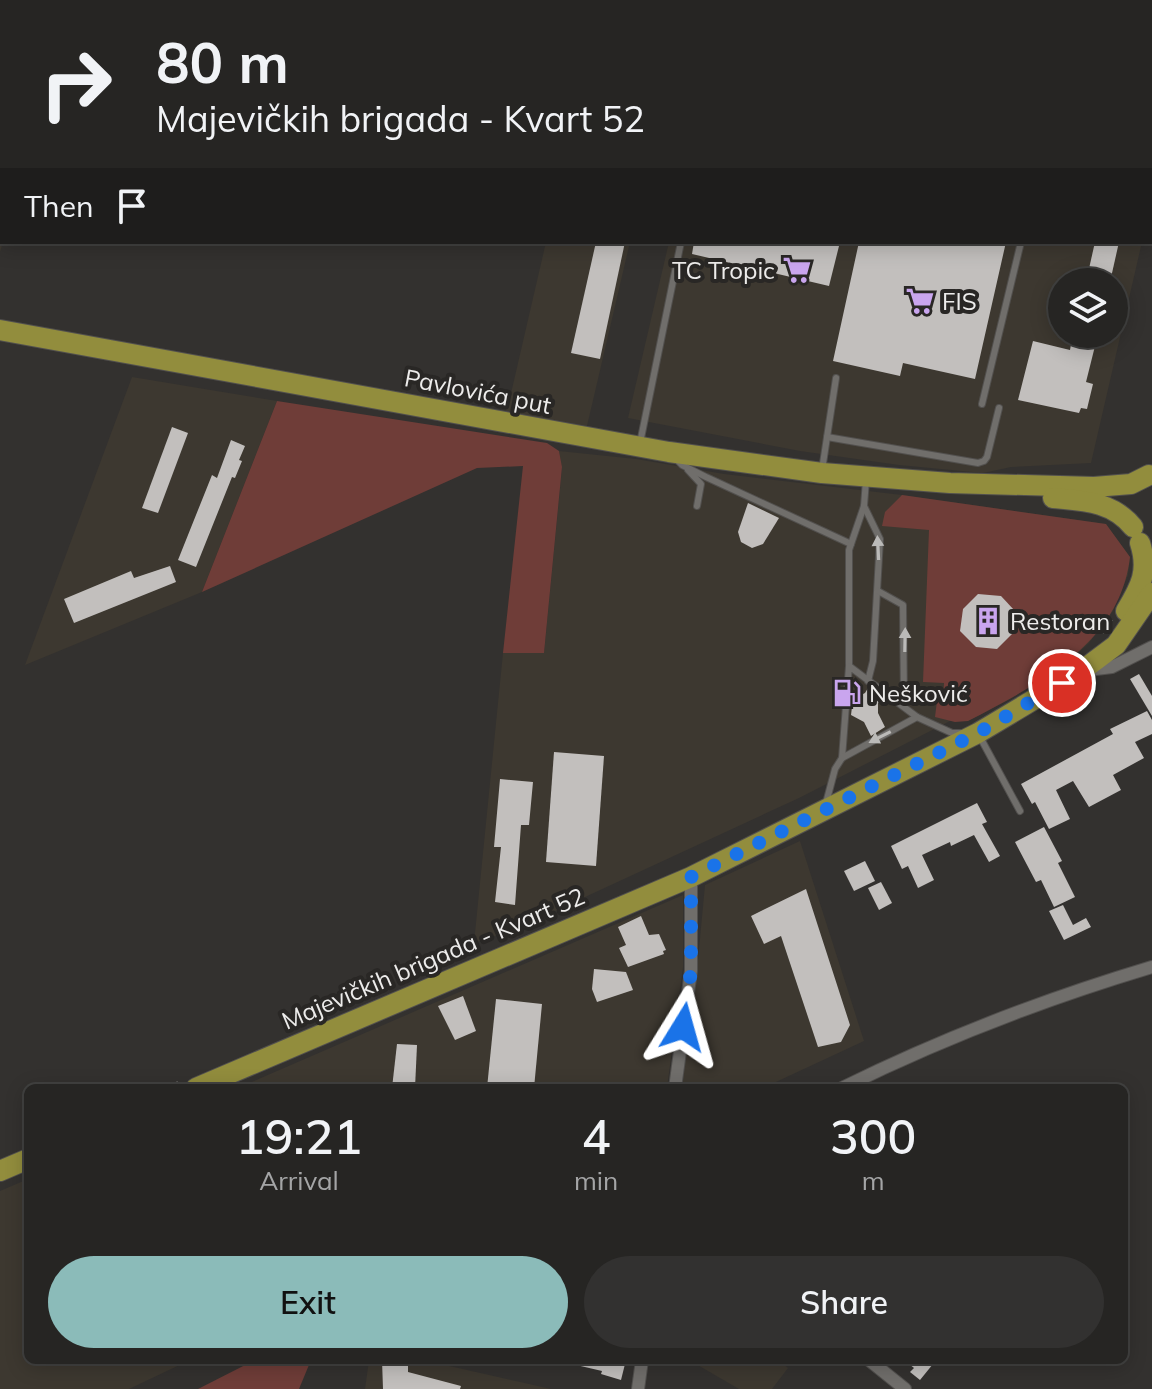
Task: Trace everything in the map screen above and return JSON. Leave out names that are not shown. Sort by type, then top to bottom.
[{"type":"main road","name":"Pavlovića put","points":[[0,330],[640,447],[676,458],[867,478],[950,483]]},
{"type":"main road","points":[[950,483],[1094,487],[1131,484],[1150,474]]},
{"type":"main road","points":[[1080,672],[1119,622],[1142,582],[1146,564],[1142,541],[1131,513],[1139,486],[1150,474]]},
{"type":"main road","points":[[950,483],[1101,504],[1124,516],[1142,541]]},
{"type":"main road","name":"Majevičkih brigada - Kvart 52","points":[[194,1082],[691,877],[978,733],[1080,672],[1116,645],[1152,593]]},
{"type":"main road","points":[[0,1171],[24,1161]]},
{"type":"street","points":[[1080,672],[1112,667],[1152,647]]},
{"type":"street","points":[[676,1084],[691,971],[691,877]]},
{"type":"street","points":[[850,1084],[947,1038],[1062,994],[1152,967]]},
{"type":"street","points":[[638,1389],[641,1364]]},
{"type":"street","points":[[874,1364],[905,1389]]},
{"type":"lane","points":[[640,447],[681,244]]},
{"type":"lane","points":[[982,404],[1021,244]]},
{"type":"lane","points":[[822,473],[836,378]]},
{"type":"lane","points":[[827,437],[978,463],[987,457],[999,408]]},
{"type":"lane","points":[[676,458],[701,484],[697,506]]},
{"type":"lane","points":[[676,458],[851,544]]},
{"type":"lane","points":[[824,810],[835,769],[842,758],[849,666],[851,544],[864,506],[867,478]]},
{"type":"lane","points":[[864,506],[880,539],[873,661],[868,681]]},
{"type":"lane","points":[[878,591],[903,605],[904,705]]},
{"type":"lane","points":[[849,666],[917,717],[952,733],[978,733],[1020,811]]},
{"type":"lane","points":[[842,758],[917,717]]},
{"type":"path","points":[[1098,641],[1115,616]]},
{"type":"shaded area","points":[[546,244],[630,244],[587,426],[505,411]]},
{"type":"shaded area","points":[[669,244],[1142,244],[1128,303],[1128,268],[1048,268],[1048,348],[1118,348],[1091,463],[1011,467],[983,473],[800,451],[628,418]]},
{"type":"shaded area","points":[[132,377],[277,401],[202,592],[25,665]]},
{"type":"shaded area","points":[[277,401],[547,443],[559,451],[562,467],[544,653],[503,653],[523,466],[477,468],[202,592]]},
{"type":"shaded area","points":[[559,451],[1106,524],[1130,557],[1128,575],[1113,611],[1089,643],[1068,663],[1010,699],[968,721],[950,721],[799,798],[518,928],[474,943],[503,653],[544,653],[562,468]]},
{"type":"shaded area","points":[[902,495],[1106,524],[1130,557],[1123,588],[1093,638],[1047,676],[968,721],[955,722],[935,717],[937,701],[943,701],[944,683],[923,682],[929,530],[882,526],[885,512]]},
{"type":"shaded area","points":[[800,841],[864,1041],[772,1084],[683,1084],[705,885]]},
{"type":"shaded area","points":[[683,895],[683,967],[668,1084],[247,1084]]},
{"type":"shaded area","points":[[24,1181],[24,1364],[182,1364],[129,1389],[0,1389],[0,1191]]},
{"type":"shaded area","points":[[247,1364],[309,1364],[299,1389],[198,1389]]},
{"type":"shaded area","points":[[368,1364],[441,1364],[551,1389],[365,1389]]},
{"type":"shaded area","points":[[696,1364],[784,1364],[788,1368],[772,1389],[739,1389]]},
{"type":"building","points":[[596,244],[625,244],[600,359],[571,353]]},
{"type":"building","name":"TC Tropic","points":[[694,244],[840,244],[829,286],[692,254]]},
{"type":"building","name":"FIS","points":[[859,244],[1006,244],[975,379],[903,363],[900,376],[833,361]]},
{"type":"building","points":[[1095,244],[1119,244],[1113,268],[1089,268]]},
{"type":"building","points":[[1033,341],[1048,345],[1048,348],[1094,348],[1086,382],[1093,384],[1087,409],[1081,408],[1079,413],[1018,400]]},
{"type":"building","points":[[172,427],[188,433],[158,513],[142,508]]},
{"type":"building","points":[[231,440],[245,446],[239,460],[242,461],[235,478],[232,477],[196,567],[178,560],[212,475],[217,478]]},
{"type":"building","points":[[748,503],[779,518],[763,544],[752,548],[741,542],[738,532]]},
{"type":"building","points":[[170,566],[176,582],[74,623],[64,599],[131,571],[134,578]]},
{"type":"building","name":"Restoran","points":[[978,594],[1001,596],[1015,611],[1013,633],[997,649],[976,647],[960,631],[963,609]]},
{"type":"building","points":[[1139,674],[1152,696],[1152,716],[1130,679]]},
{"type":"building","points":[[868,688],[882,698],[878,703],[878,713],[885,727],[871,736],[864,722],[851,715],[853,699]]},
{"type":"building","points":[[1147,711],[1152,720],[1152,734],[1135,742],[1144,758],[1113,775],[1121,790],[1089,807],[1073,781],[1056,790],[1070,819],[1049,829],[1021,784],[1113,734],[1110,729]]},
{"type":"building","points":[[554,752],[604,756],[596,866],[546,862]]},
{"type":"building","points":[[500,779],[533,782],[529,825],[521,825],[515,905],[495,902],[501,847],[494,847]]},
{"type":"building","points":[[977,803],[987,822],[982,824],[1000,856],[989,862],[974,835],[951,846],[950,842],[922,855],[934,880],[918,888],[908,866],[902,869],[891,846]]},
{"type":"building","points":[[1044,827],[1062,861],[1058,863],[1075,897],[1054,907],[1041,880],[1036,882],[1015,842]]},
{"type":"building","points":[[865,861],[875,881],[854,891],[844,871]]},
{"type":"building","points":[[881,882],[892,903],[879,910],[868,888]]},
{"type":"building","points":[[806,889],[850,1025],[841,1042],[818,1047],[781,936],[764,944],[751,916]]},
{"type":"building","points":[[1063,905],[1073,925],[1086,918],[1091,927],[1064,940],[1049,911]]},
{"type":"building","points":[[641,916],[649,935],[659,934],[666,950],[664,954],[628,967],[619,948],[626,945],[618,927]]},
{"type":"building","points":[[594,969],[626,972],[633,990],[597,1002],[592,989]]},
{"type":"building","points":[[463,996],[476,1031],[455,1040],[438,1006]]},
{"type":"building","points":[[496,999],[542,1004],[534,1084],[487,1084]]},
{"type":"building","points":[[397,1044],[417,1045],[415,1084],[392,1084]]},
{"type":"building","points":[[382,1364],[408,1364],[408,1372],[461,1386],[460,1389],[383,1389]]},
{"type":"building","points":[[572,1364],[625,1364],[621,1380],[601,1374],[602,1371]]},
{"type":"building","points":[[909,1364],[933,1364],[920,1380],[910,1372],[914,1368]]},
{"type":"place","name":"TC Tropic","points":[[797,270]]},
{"type":"place","name":"FIS","points":[[920,301]]},
{"type":"place","name":"Restoran","points":[[988,621]]},
{"type":"place","name":"Nešković","points":[[847,693]]},
{"type":"route","points":[[683,1027],[691,971],[691,877],[978,733],[1062,683]]}]
